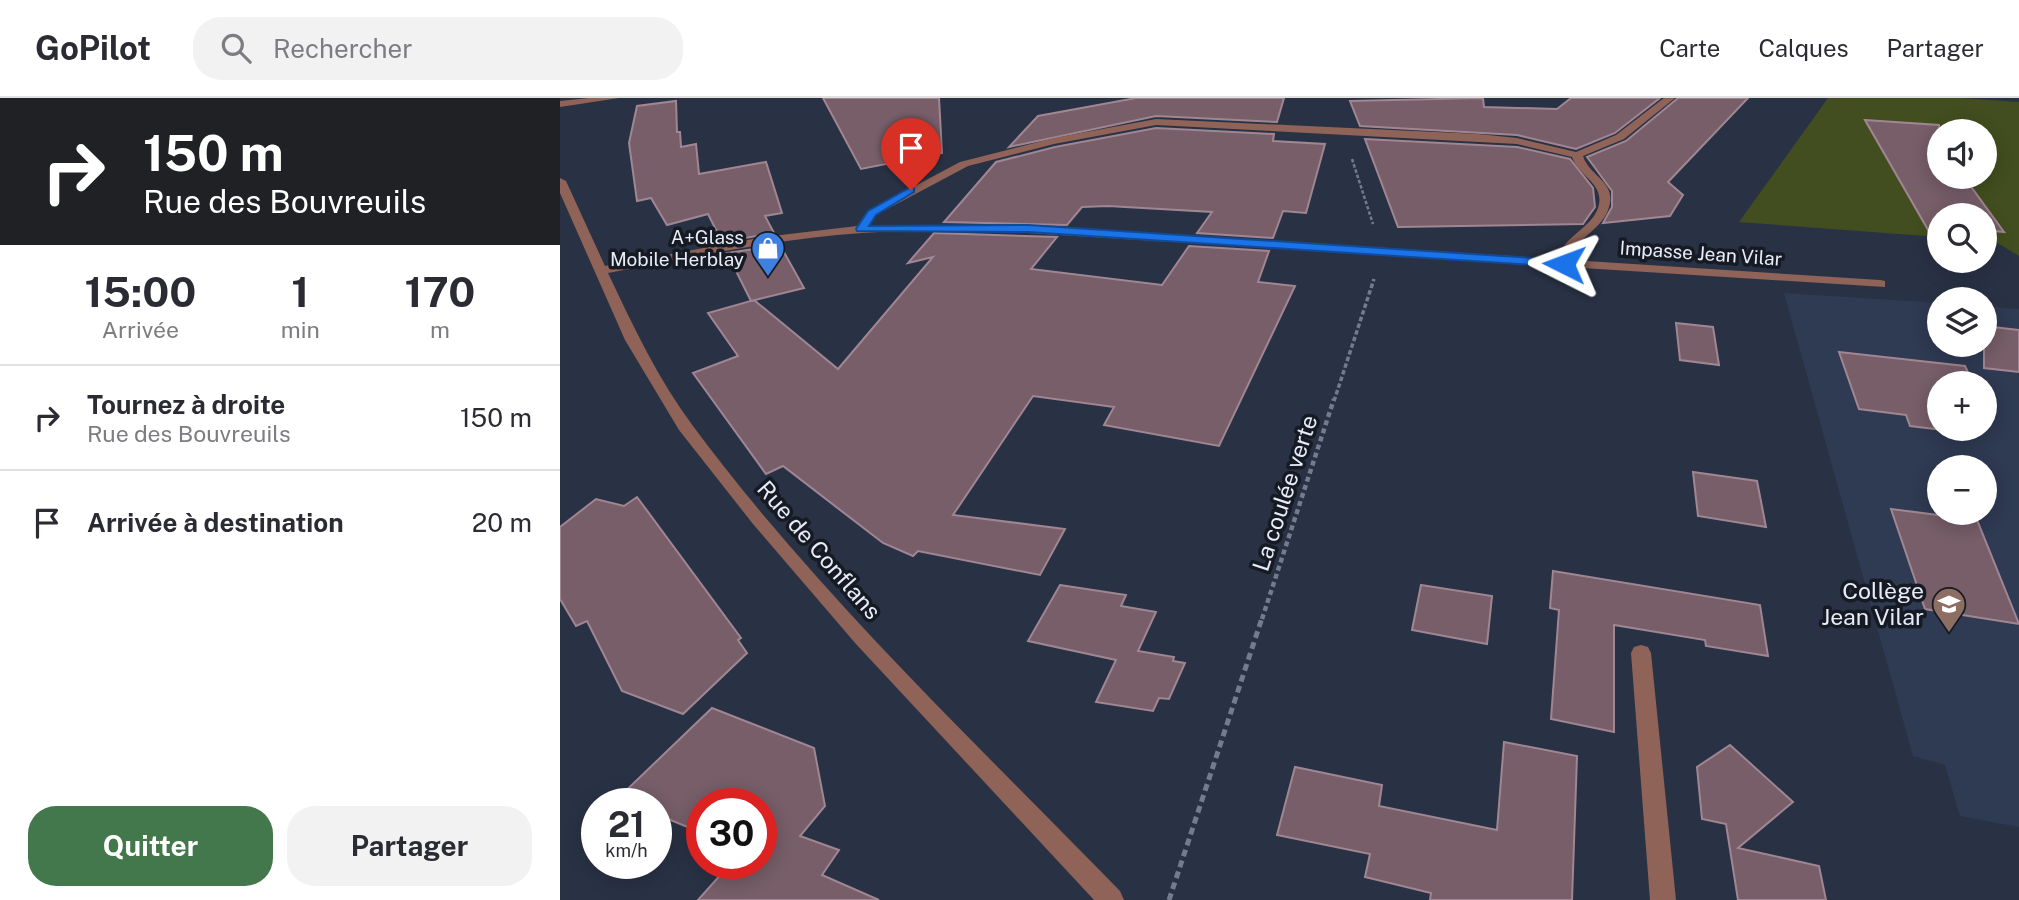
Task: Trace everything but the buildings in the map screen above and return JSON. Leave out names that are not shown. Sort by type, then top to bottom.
[{"type":"street","points":[[560,104],[614,98]]},
{"type":"street","points":[[861,229],[872,213],[964,164],[1054,141],[1156,122],[1478,137],[1517,141],[1577,155],[1620,137],[1670,98]]},
{"type":"street","points":[[1564,264],[1567,249],[1600,217],[1605,203],[1599,182],[1579,162],[1577,155]]},
{"type":"street","name":"Rue de Conflans","points":[[560,181],[632,340],[685,427],[759,520],[863,639],[1111,900]]},
{"type":"street","name":"Impasse Jean Vilar","points":[[600,271],[703,250],[861,229],[1028,229],[1880,284]]},
{"type":"street","points":[[1642,653],[1663,900]]},
{"type":"path","points":[[1343,130],[1382,253]]},
{"type":"path","name":"La coulée verte","points":[[1170,900],[1382,253]]},
{"type":"shaded area","name":"Collège Jean Vilar","points":[[1784,293],[1927,302],[1927,357],[1997,357],[1997,307],[2019,309],[2019,827],[1960,816],[1945,765],[1913,756]]},
{"type":"green space","points":[[1828,98],[1959,98],[2019,102],[2019,256],[1997,243],[1997,203],[1927,203],[1927,236],[1739,222]]},
{"type":"place","name":"A+Glass Mobile Herblay","points":[[768,278]]},
{"type":"place","name":"Collège Jean Vilar","points":[[1949,634]]},
{"type":"route","points":[[911,190],[872,213],[861,229],[935,226],[1028,229],[1564,264]]}]
